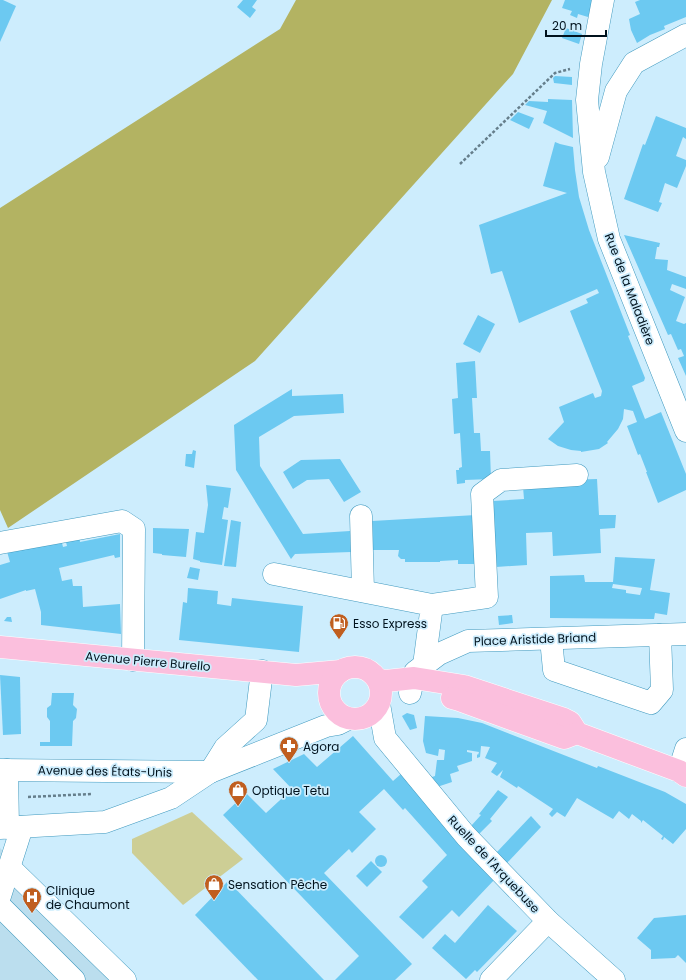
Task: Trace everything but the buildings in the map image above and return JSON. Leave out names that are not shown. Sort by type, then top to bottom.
[{"type":"main road","name":"Avenue Pierre Burello","points":[[0,648],[296,675],[341,671]]},
{"type":"main road","points":[[379,693],[372,673],[357,667],[349,667],[334,676],[328,692],[339,715],[366,717],[374,712],[379,693],[386,681],[416,679],[464,686],[564,719],[570,722],[577,733],[682,774]]},
{"type":"main road","name":"Avenue Pierre Burello","points":[[296,675],[320,691],[339,715]]},
{"type":"street","name":"Rue de la Maladière","points":[[603,0],[591,64],[587,100],[594,172],[609,239],[686,431]]},
{"type":"street","points":[[594,172],[616,91],[634,63],[686,35]]},
{"type":"street","points":[[274,574],[432,605],[487,597],[482,494],[501,480],[577,475]]},
{"type":"street","points":[[361,516],[363,591]]},
{"type":"street","points":[[0,543],[122,521],[134,529],[133,660]]},
{"type":"street","points":[[416,679],[432,605]]},
{"type":"street","name":"Place Aristide Briand","points":[[416,679],[439,654],[468,641],[686,634]]},
{"type":"street","points":[[552,639],[554,670],[651,703],[662,690],[660,635]]},
{"type":"street","name":"Avenue des États-Unis","points":[[210,772],[225,748],[256,720],[262,671]]},
{"type":"street","points":[[379,693],[384,732]]},
{"type":"street","name":"Avenue des États-Unis","points":[[10,828],[105,822],[171,798],[210,772],[339,715]]},
{"type":"street","name":"Ruelle de l'Arquebuse","points":[[339,715],[384,732],[466,836],[548,921],[614,980]]},
{"type":"street","points":[[682,774],[686,749]]},
{"type":"street","points":[[0,896],[9,867],[10,828],[8,797],[4,770]]},
{"type":"street","name":"Avenue des États-Unis","points":[[4,770],[210,772]]},
{"type":"street","points":[[9,867],[125,980]]},
{"type":"street","points":[[0,906],[74,980]]},
{"type":"street","points":[[491,980],[548,921]]},
{"type":"path","points":[[460,164],[555,73],[591,64]]},
{"type":"path","points":[[8,797],[95,794]]},
{"type":"shaded area","points":[[296,0],[552,0],[513,74],[255,361],[8,528],[0,510],[0,208],[280,29]]},
{"type":"shaded area","name":"Clinique de Chaumont","points":[[0,848],[128,980],[0,980]]},
{"type":"green space","points":[[192,812],[243,859],[183,905],[132,853],[132,839]]},
{"type":"place","name":"Esso Express","points":[[339,640]]},
{"type":"place","name":"Agora","points":[[289,763]]},
{"type":"place","name":"Optique Tetu","points":[[238,807]]},
{"type":"place","name":"Sensation Pêche","points":[[214,901]]},
{"type":"place","name":"Clinique de Chaumont","points":[[32,914]]}]
